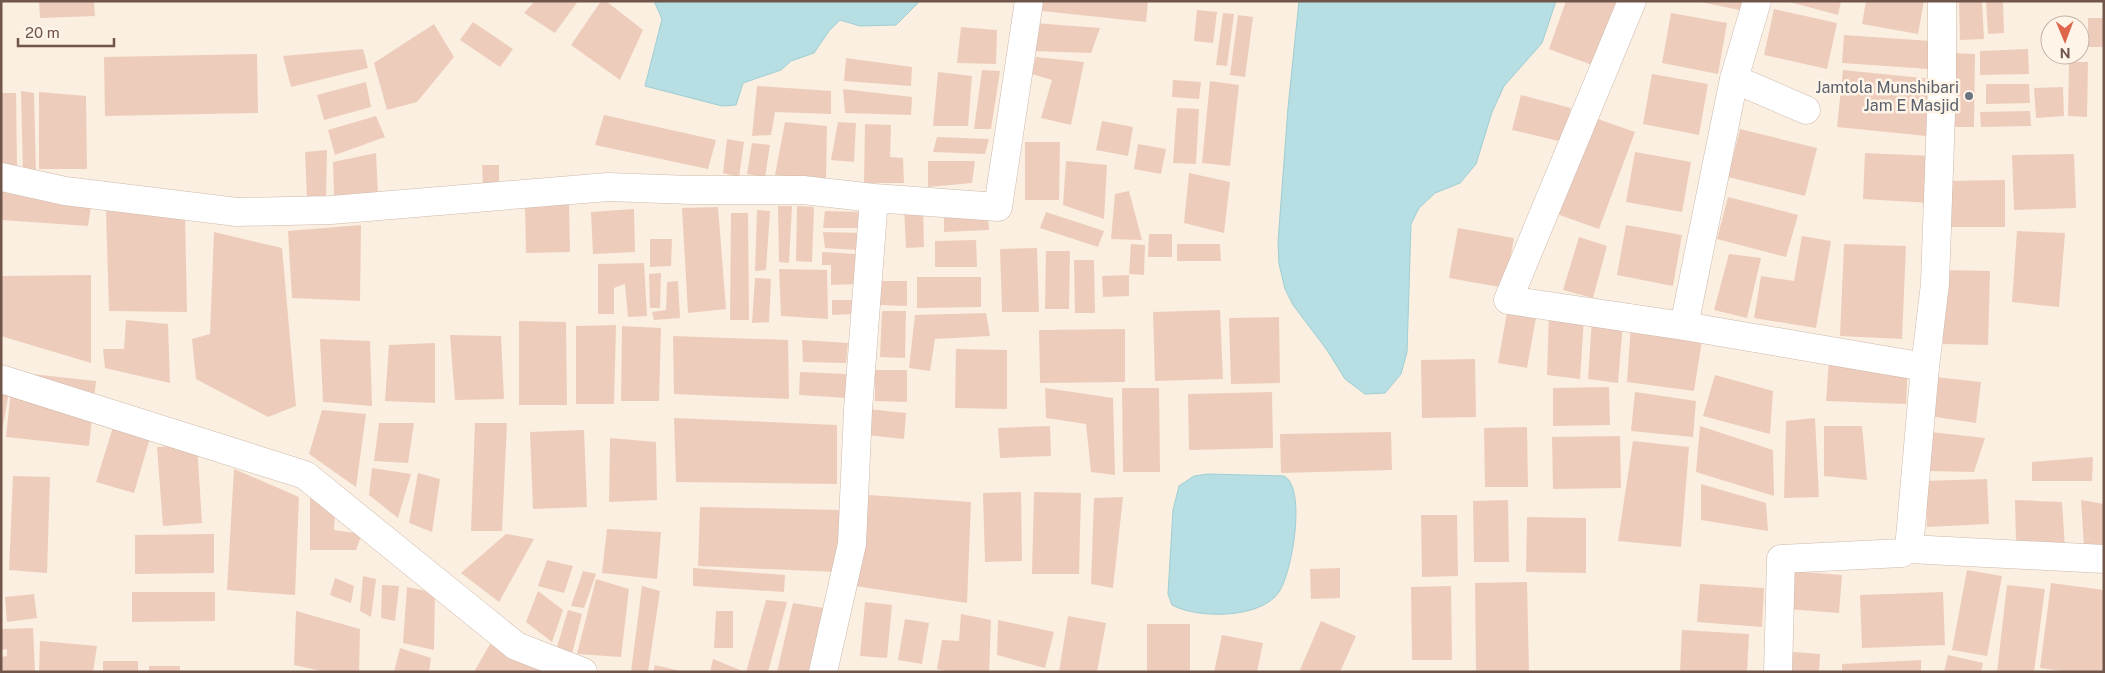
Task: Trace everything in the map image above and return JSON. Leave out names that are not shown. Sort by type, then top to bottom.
[{"type":"street","points":[[1,177],[65,191],[237,212],[331,210],[608,187],[690,190],[804,190],[874,198],[998,207],[1030,1]]},
{"type":"street","points":[[1632,1],[1508,300],[1684,326],[1925,367]]},
{"type":"street","points":[[1684,326],[1734,79],[1757,1]]},
{"type":"street","points":[[1942,1],[1942,84],[1935,284],[1925,367],[1909,549],[2104,559]]},
{"type":"street","points":[[1734,79],[1806,110]]},
{"type":"street","points":[[823,672],[852,544],[858,410],[874,198]]},
{"type":"street","points":[[1,379],[305,475],[516,646],[583,672]]},
{"type":"street","points":[[1778,672],[1781,559],[1902,553]]},
{"type":"water","points":[[654,1],[920,1],[896,25],[860,26],[840,20],[829,31],[814,53],[791,61],[781,70],[743,83],[736,105],[722,106],[645,86],[662,19]]},
{"type":"water","points":[[1299,1],[1556,1],[1542,43],[1504,86],[1492,112],[1476,164],[1460,183],[1435,193],[1419,208],[1411,224],[1407,352],[1401,374],[1385,393],[1365,394],[1345,379],[1327,350],[1293,305],[1285,289],[1279,264],[1278,242],[1288,108]]},
{"type":"water","points":[[1208,474],[1284,476],[1291,484],[1295,497],[1295,531],[1284,582],[1279,592],[1270,601],[1244,612],[1213,614],[1183,610],[1172,605],[1168,594],[1173,510],[1179,486],[1194,476]]},
{"type":"building","points":[[39,1],[94,1],[95,16],[40,18]]},
{"type":"building","points":[[535,1],[578,1],[555,33],[524,13]]},
{"type":"building","points":[[601,1],[606,1],[643,30],[620,80],[571,45]]},
{"type":"building","points":[[1043,1],[1148,1],[1146,22],[1042,11]]},
{"type":"building","points":[[1566,1],[1634,1],[1608,71],[1549,49]]},
{"type":"building","points":[[1696,1],[1746,1],[1744,11]]},
{"type":"building","points":[[1786,1],[1841,1],[1838,15]]},
{"type":"building","points":[[1866,1],[1924,1],[1918,34],[1862,24]]},
{"type":"building","points":[[1959,1],[1982,1],[1984,39],[1960,40]]},
{"type":"building","points":[[1986,1],[2003,1],[2004,33],[1988,34]]},
{"type":"building","points":[[1774,9],[1837,23],[1827,69],[1764,55]]},
{"type":"building","points":[[1197,10],[1217,12],[1213,43],[1194,41]]},
{"type":"building","points":[[1223,13],[1234,14],[1227,66],[1216,65]]},
{"type":"building","points":[[1671,13],[1727,23],[1718,74],[1662,63]]},
{"type":"building","points":[[1238,15],[1253,17],[1245,77],[1230,75]]},
{"type":"building","points":[[2090,18],[2104,18],[2104,47],[2090,47]]},
{"type":"building","points":[[473,22],[513,49],[500,67],[460,40]]},
{"type":"building","points":[[1034,23],[1100,28],[1091,53],[1033,51]]},
{"type":"building","points":[[434,24],[454,57],[417,102],[387,110],[374,63]]},
{"type":"building","points":[[961,27],[997,30],[996,64],[957,63]]},
{"type":"building","points":[[1844,35],[1931,41],[1929,69],[1842,63]]},
{"type":"building","points":[[363,49],[368,68],[291,87],[283,56]]},
{"type":"building","points":[[2028,49],[2029,74],[1980,75],[1980,51]]},
{"type":"building","points":[[1952,53],[1975,54],[1974,127],[1952,127]]},
{"type":"building","points":[[257,54],[258,113],[105,116],[104,57]]},
{"type":"building","points":[[1036,57],[1084,62],[1071,125],[1041,118],[1052,80],[1032,74]]},
{"type":"building","points":[[846,58],[912,67],[911,86],[844,81]]},
{"type":"building","points":[[2069,65],[2088,65],[2087,117],[2068,116]]},
{"type":"building","points":[[982,70],[1000,71],[991,129],[974,129]]},
{"type":"building","points":[[1843,70],[1932,79],[1926,136],[1837,127]]},
{"type":"building","points":[[938,72],[972,76],[968,126],[933,126]]},
{"type":"building","points":[[1652,74],[1708,84],[1699,135],[1643,124]]},
{"type":"building","points":[[1173,80],[1201,82],[1199,99],[1172,97]]},
{"type":"building","points":[[1210,81],[1239,85],[1230,166],[1202,163]]},
{"type":"building","points":[[366,82],[371,107],[324,120],[317,95]]},
{"type":"building","points":[[1986,84],[2029,84],[2030,103],[1986,104]]},
{"type":"building","points":[[757,86],[831,91],[831,114],[775,112],[771,135],[752,136]]},
{"type":"building","points":[[2063,87],[2064,116],[2036,118],[2034,88]]},
{"type":"building","points":[[843,89],[912,97],[911,115],[845,113]]},
{"type":"building","points":[[21,91],[34,93],[36,174],[23,173]]},
{"type":"building","points":[[39,92],[86,96],[87,169],[39,169]]},
{"type":"building","points":[[1,93],[16,93],[17,166],[1,165]]},
{"type":"building","points":[[1521,95],[1571,108],[1563,142],[1512,130]]},
{"type":"building","points":[[1177,108],[1199,109],[1196,164],[1173,163]]},
{"type":"building","points":[[1575,111],[1635,132],[1599,229],[1540,208]]},
{"type":"building","points":[[2030,111],[2031,126],[1981,127],[1980,112]]},
{"type":"building","points":[[604,115],[716,140],[708,169],[595,145]]},
{"type":"building","points":[[376,116],[385,137],[335,155],[328,130]]},
{"type":"building","points":[[1102,121],[1133,127],[1128,156],[1096,150]]},
{"type":"building","points":[[785,122],[827,126],[826,179],[775,175]]},
{"type":"building","points":[[838,122],[856,123],[854,162],[831,160]]},
{"type":"building","points":[[865,124],[891,125],[890,157],[903,158],[904,183],[864,183]]},
{"type":"building","points":[[1740,129],[1817,148],[1805,196],[1728,177]]},
{"type":"building","points":[[937,137],[989,139],[985,154],[933,152]]},
{"type":"building","points":[[727,139],[744,142],[739,177],[723,173]]},
{"type":"building","points":[[1025,142],[1060,142],[1059,200],[1025,200]]},
{"type":"building","points":[[752,143],[770,145],[765,177],[747,174]]},
{"type":"building","points":[[1138,144],[1166,149],[1161,174],[1134,169]]},
{"type":"building","points":[[327,150],[326,198],[307,199],[305,152]]},
{"type":"building","points":[[1635,152],[1691,162],[1682,212],[1626,202]]},
{"type":"building","points":[[376,153],[378,195],[334,195],[333,162]]},
{"type":"building","points":[[1865,153],[1933,156],[1930,203],[1863,199]]},
{"type":"building","points":[[2074,154],[2076,208],[2014,210],[2012,155]]},
{"type":"building","points":[[928,161],[975,161],[972,183],[928,187]]},
{"type":"building","points":[[1066,161],[1107,165],[1104,219],[1063,205]]},
{"type":"building","points":[[482,165],[499,165],[499,185],[483,185]]},
{"type":"building","points":[[1189,173],[1230,182],[1224,233],[1184,223]]},
{"type":"building","points":[[2005,180],[2005,227],[1945,227],[1945,181]]},
{"type":"building","points":[[1,189],[91,207],[88,226],[2,220]]},
{"type":"building","points":[[1129,191],[1142,240],[1111,239],[1115,194]]},
{"type":"building","points":[[1728,197],[1798,215],[1786,257],[1717,239]]},
{"type":"building","points":[[569,202],[570,252],[526,253],[525,203]]},
{"type":"building","points":[[923,204],[924,247],[906,248],[904,205]]},
{"type":"building","points":[[778,206],[792,206],[789,263],[779,262]]},
{"type":"building","points":[[797,206],[814,207],[812,262],[796,261]]},
{"type":"building","points":[[718,207],[726,309],[688,313],[682,208]]},
{"type":"building","points":[[634,209],[635,252],[593,254],[591,212]]},
{"type":"building","points":[[757,210],[770,211],[766,270],[755,271]]},
{"type":"building","points":[[106,211],[185,214],[187,312],[109,311]]},
{"type":"building","points":[[825,211],[861,212],[858,228],[823,228]]},
{"type":"building","points":[[1046,212],[1104,231],[1098,247],[1040,228]]},
{"type":"building","points":[[731,213],[748,213],[749,320],[730,320]]},
{"type":"building","points":[[988,215],[989,230],[944,232],[944,218]]},
{"type":"building","points":[[361,225],[360,301],[292,298],[288,231]]},
{"type":"building","points":[[1626,225],[1682,235],[1673,286],[1617,275]]},
{"type":"building","points":[[1458,228],[1514,238],[1505,288],[1449,278]]},
{"type":"building","points":[[2017,231],[2065,233],[2059,307],[2012,302]]},
{"type":"building","points":[[214,232],[282,248],[296,406],[268,417],[196,379],[192,339],[210,334]]},
{"type":"building","points":[[823,232],[860,233],[857,250],[825,248]]},
{"type":"building","points":[[1149,234],[1172,234],[1172,257],[1148,257]]},
{"type":"building","points":[[1802,236],[1831,241],[1816,328],[1754,318],[1761,276],[1794,281]]},
{"type":"building","points":[[1579,237],[1607,246],[1593,298],[1563,290]]},
{"type":"building","points":[[650,239],[672,239],[671,266],[650,267]]},
{"type":"building","points":[[976,240],[977,267],[935,267],[935,241]]},
{"type":"building","points":[[1131,244],[1145,245],[1144,275],[1129,274]]},
{"type":"building","points":[[1177,244],[1220,244],[1221,261],[1177,261]]},
{"type":"building","points":[[1844,244],[1906,246],[1902,339],[1840,336]]},
{"type":"building","points":[[1037,248],[1039,312],[1002,312],[1000,249]]},
{"type":"building","points":[[1046,251],[1070,251],[1069,309],[1045,309]]},
{"type":"building","points":[[822,252],[856,254],[858,284],[831,285],[831,265],[822,265]]},
{"type":"building","points":[[1729,254],[1761,258],[1747,318],[1714,310]]},
{"type":"building","points":[[1074,260],[1094,260],[1095,313],[1075,313]]},
{"type":"building","points":[[644,263],[647,316],[628,317],[625,284],[614,288],[614,314],[598,314],[598,264]]},
{"type":"building","points":[[779,269],[827,270],[828,319],[781,316]]},
{"type":"building","points":[[1944,270],[1990,271],[1988,345],[1943,344]]},
{"type":"building","points":[[661,273],[660,308],[650,308],[649,274]]},
{"type":"building","points":[[91,275],[91,363],[1,336],[1,276]]},
{"type":"building","points":[[1129,275],[1129,296],[1103,297],[1102,276]]},
{"type":"building","points":[[917,277],[981,277],[981,307],[917,308]]},
{"type":"building","points":[[755,278],[771,279],[769,322],[752,323]]},
{"type":"building","points":[[678,281],[680,318],[654,320],[652,312],[666,310],[667,282]]},
{"type":"building","points":[[880,281],[907,281],[907,306],[879,305]]},
{"type":"building","points":[[832,300],[858,300],[856,314],[832,315]]},
{"type":"building","points":[[1508,307],[1537,312],[1527,368],[1498,363]]},
{"type":"building","points":[[1220,310],[1223,379],[1155,381],[1153,312]]},
{"type":"building","points":[[882,311],[906,311],[905,358],[880,357]]},
{"type":"building","points":[[986,313],[990,336],[935,339],[930,371],[909,368],[915,315]]},
{"type":"building","points":[[1549,313],[1584,318],[1580,379],[1547,375]]},
{"type":"building","points":[[1279,317],[1280,383],[1231,384],[1229,318]]},
{"type":"building","points":[[1592,319],[1623,322],[1618,383],[1588,379]]},
{"type":"building","points":[[126,320],[168,324],[170,383],[105,368],[103,349],[124,349]]},
{"type":"building","points":[[519,321],[566,322],[567,405],[519,405]]},
{"type":"building","points":[[616,325],[614,404],[576,404],[576,326]]},
{"type":"building","points":[[1631,325],[1702,340],[1694,391],[1627,382]]},
{"type":"building","points":[[622,326],[661,328],[659,401],[621,401]]},
{"type":"building","points":[[1125,329],[1125,382],[1040,383],[1039,330]]},
{"type":"building","points":[[450,335],[501,336],[504,399],[455,400]]},
{"type":"building","points":[[673,336],[788,340],[789,399],[674,394]]},
{"type":"building","points":[[320,339],[370,341],[372,406],[323,402]]},
{"type":"building","points":[[802,340],[848,343],[846,363],[803,362]]},
{"type":"building","points":[[435,343],[435,403],[385,401],[389,345]]},
{"type":"building","points":[[956,349],[1007,350],[1007,409],[955,408]]},
{"type":"building","points":[[1475,359],[1476,417],[1422,418],[1421,360]]},
{"type":"building","points":[[1829,359],[1908,365],[1906,404],[1826,401]]},
{"type":"building","points":[[875,370],[907,370],[907,402],[875,401]]},
{"type":"building","points":[[13,372],[96,381],[89,446],[6,437]]},
{"type":"building","points":[[800,372],[847,374],[847,398],[799,395]]},
{"type":"building","points":[[1715,375],[1773,391],[1770,434],[1703,416]]},
{"type":"building","points":[[1935,377],[1981,382],[1976,423],[1929,416]]},
{"type":"building","points":[[1,385],[10,386],[2,431],[1,431]]},
{"type":"building","points":[[1609,387],[1610,425],[1553,426],[1553,388]]},
{"type":"building","points":[[1045,388],[1113,398],[1115,475],[1091,472],[1086,424],[1046,418]]},
{"type":"building","points":[[1122,388],[1159,388],[1160,472],[1123,472]]},
{"type":"building","points":[[1272,392],[1273,448],[1189,450],[1188,394]]},
{"type":"building","points":[[1635,392],[1696,401],[1693,437],[1631,431]]},
{"type":"building","points":[[868,409],[906,413],[904,439],[866,435]]},
{"type":"building","points":[[322,410],[366,414],[356,487],[309,454]]},
{"type":"building","points":[[674,418],[837,425],[837,484],[676,482]]},
{"type":"building","points":[[1815,418],[1819,497],[1784,498],[1786,421]]},
{"type":"building","points":[[379,423],[414,423],[408,463],[374,461]]},
{"type":"building","points":[[475,423],[507,423],[502,531],[471,531]]},
{"type":"building","points":[[1050,426],[1051,456],[1000,458],[998,428]]},
{"type":"building","points":[[1700,426],[1773,450],[1774,496],[1696,472]]},
{"type":"building","points":[[1824,426],[1862,426],[1867,480],[1824,476]]},
{"type":"building","points":[[113,427],[150,438],[134,493],[96,482]]},
{"type":"building","points":[[1527,427],[1528,487],[1485,487],[1484,428]]},
{"type":"building","points":[[584,430],[587,507],[533,509],[530,432]]},
{"type":"building","points":[[1391,432],[1392,470],[1281,473],[1280,434]]},
{"type":"building","points":[[1931,432],[1985,438],[1974,472],[1929,471]]},
{"type":"building","points":[[1620,436],[1621,488],[1553,489],[1552,437]]},
{"type":"building","points":[[610,438],[656,442],[657,500],[609,502]]},
{"type":"building","points":[[1633,441],[1689,447],[1681,547],[1618,541]]},
{"type":"building","points":[[197,444],[202,523],[163,526],[157,447]]},
{"type":"building","points":[[2093,457],[2092,481],[2032,481],[2032,462]]},
{"type":"building","points":[[372,468],[411,474],[398,518],[369,495]]},
{"type":"building","points":[[234,469],[299,497],[295,595],[227,590]]},
{"type":"building","points":[[418,473],[440,479],[432,532],[409,523]]},
{"type":"building","points":[[13,476],[50,477],[47,573],[9,570]]},
{"type":"building","points":[[1987,479],[1989,524],[1927,527],[1925,481]]},
{"type":"building","points":[[1701,484],[1766,503],[1768,531],[1701,520]]},
{"type":"building","points":[[1021,492],[1022,561],[985,562],[983,493]]},
{"type":"building","points":[[1034,492],[1081,493],[1079,574],[1032,574]]},
{"type":"building","points":[[869,495],[971,502],[967,603],[855,586]]},
{"type":"building","points":[[310,497],[335,513],[334,530],[362,534],[356,550],[310,550]]},
{"type":"building","points":[[1123,497],[1113,588],[1091,584],[1094,498]]},
{"type":"building","points":[[1508,500],[1509,562],[1474,562],[1473,501]]},
{"type":"building","points":[[2015,500],[2062,502],[2065,548],[2016,542]]},
{"type":"building","points":[[2081,500],[2104,504],[2104,548],[2084,546]]},
{"type":"building","points":[[700,507],[842,510],[835,572],[698,566]]},
{"type":"building","points":[[1421,515],[1457,515],[1458,576],[1422,577]]},
{"type":"building","points":[[1527,517],[1586,518],[1586,573],[1526,572]]},
{"type":"building","points":[[607,529],[661,532],[657,579],[602,573]]},
{"type":"building","points":[[214,534],[214,573],[135,574],[135,535]]},
{"type":"building","points":[[506,534],[534,539],[499,602],[461,573]]},
{"type":"building","points":[[547,560],[573,566],[564,593],[538,586]]},
{"type":"building","points":[[693,568],[785,575],[784,592],[693,586]]},
{"type":"building","points":[[1340,568],[1340,598],[1311,599],[1310,569]]},
{"type":"building","points":[[1777,570],[1842,575],[1839,613],[1775,608]]},
{"type":"building","points":[[1967,570],[2002,576],[1987,656],[1952,650]]},
{"type":"building","points":[[583,571],[596,574],[584,608],[571,606]]},
{"type":"building","points":[[363,576],[376,579],[371,617],[360,611]]},
{"type":"building","points":[[335,578],[354,586],[351,603],[330,595]]},
{"type":"building","points":[[596,579],[629,589],[621,657],[577,654]]},
{"type":"building","points":[[1527,582],[1529,672],[1476,672],[1475,583]]},
{"type":"building","points":[[2051,583],[2104,590],[2104,672],[2069,672],[2040,668]]},
{"type":"building","points":[[1700,584],[1764,588],[1762,627],[1697,622]]},
{"type":"building","points":[[382,585],[399,586],[395,621],[381,618]]},
{"type":"building","points":[[2007,585],[2045,589],[2034,672],[1997,672]]},
{"type":"building","points":[[642,586],[660,591],[648,672],[631,672]]},
{"type":"building","points":[[1451,586],[1452,660],[1412,660],[1411,587]]},
{"type":"building","points":[[407,587],[435,593],[434,650],[403,643]]},
{"type":"building","points":[[538,591],[563,610],[552,642],[526,622]]},
{"type":"building","points":[[132,592],[215,592],[215,621],[132,622]]},
{"type":"building","points":[[1943,592],[1945,645],[1862,648],[1860,595]]},
{"type":"building","points":[[34,594],[37,618],[7,622],[5,597]]},
{"type":"building","points":[[766,600],[787,602],[768,672],[746,672]]},
{"type":"building","points":[[865,602],[892,605],[887,658],[860,656]]},
{"type":"building","points":[[793,603],[830,609],[815,672],[777,672]]},
{"type":"building","points":[[568,610],[582,614],[572,654],[557,647]]},
{"type":"building","points":[[296,611],[360,629],[359,672],[326,672],[294,665]]},
{"type":"building","points":[[716,611],[733,611],[733,648],[714,648]]},
{"type":"building","points":[[961,614],[991,620],[989,672],[953,672],[937,669],[942,640],[959,641]]},
{"type":"building","points":[[1068,616],[1106,623],[1097,672],[1059,672]]},
{"type":"building","points":[[905,619],[929,623],[922,664],[898,660]]},
{"type":"building","points":[[998,620],[1054,632],[1045,668],[997,655]]},
{"type":"building","points":[[1321,621],[1356,636],[1340,672],[1299,672]]},
{"type":"building","points":[[1147,624],[1190,624],[1190,672],[1147,672]]},
{"type":"building","points":[[33,628],[35,672],[1,672],[1,657],[7,656],[7,649],[1,650],[1,629]]},
{"type":"building","points":[[1682,630],[1749,634],[1747,672],[1680,672]]},
{"type":"building","points":[[1222,635],[1263,643],[1257,672],[1214,672]]},
{"type":"building","points":[[40,641],[97,646],[93,672],[39,672]]},
{"type":"building","points":[[490,644],[543,672],[474,672]]},
{"type":"building","points":[[400,648],[431,658],[429,672],[394,672]]},
{"type":"building","points":[[1768,650],[1820,654],[1819,672],[1767,672]]},
{"type":"building","points":[[1948,655],[1983,663],[1981,672],[1944,672]]},
{"type":"building","points":[[713,659],[740,670],[740,672],[710,672]]},
{"type":"building","points":[[1921,660],[1921,672],[1842,672],[1842,664]]},
{"type":"building","points":[[103,661],[138,661],[138,672],[103,672]]},
{"type":"building","points":[[655,665],[680,671],[680,672],[653,672]]},
{"type":"building","points":[[149,666],[180,666],[180,672],[149,672]]},
{"type":"place","name":"Jamtola Munshibari Jam E Masjid","points":[[1969,96]]}]
